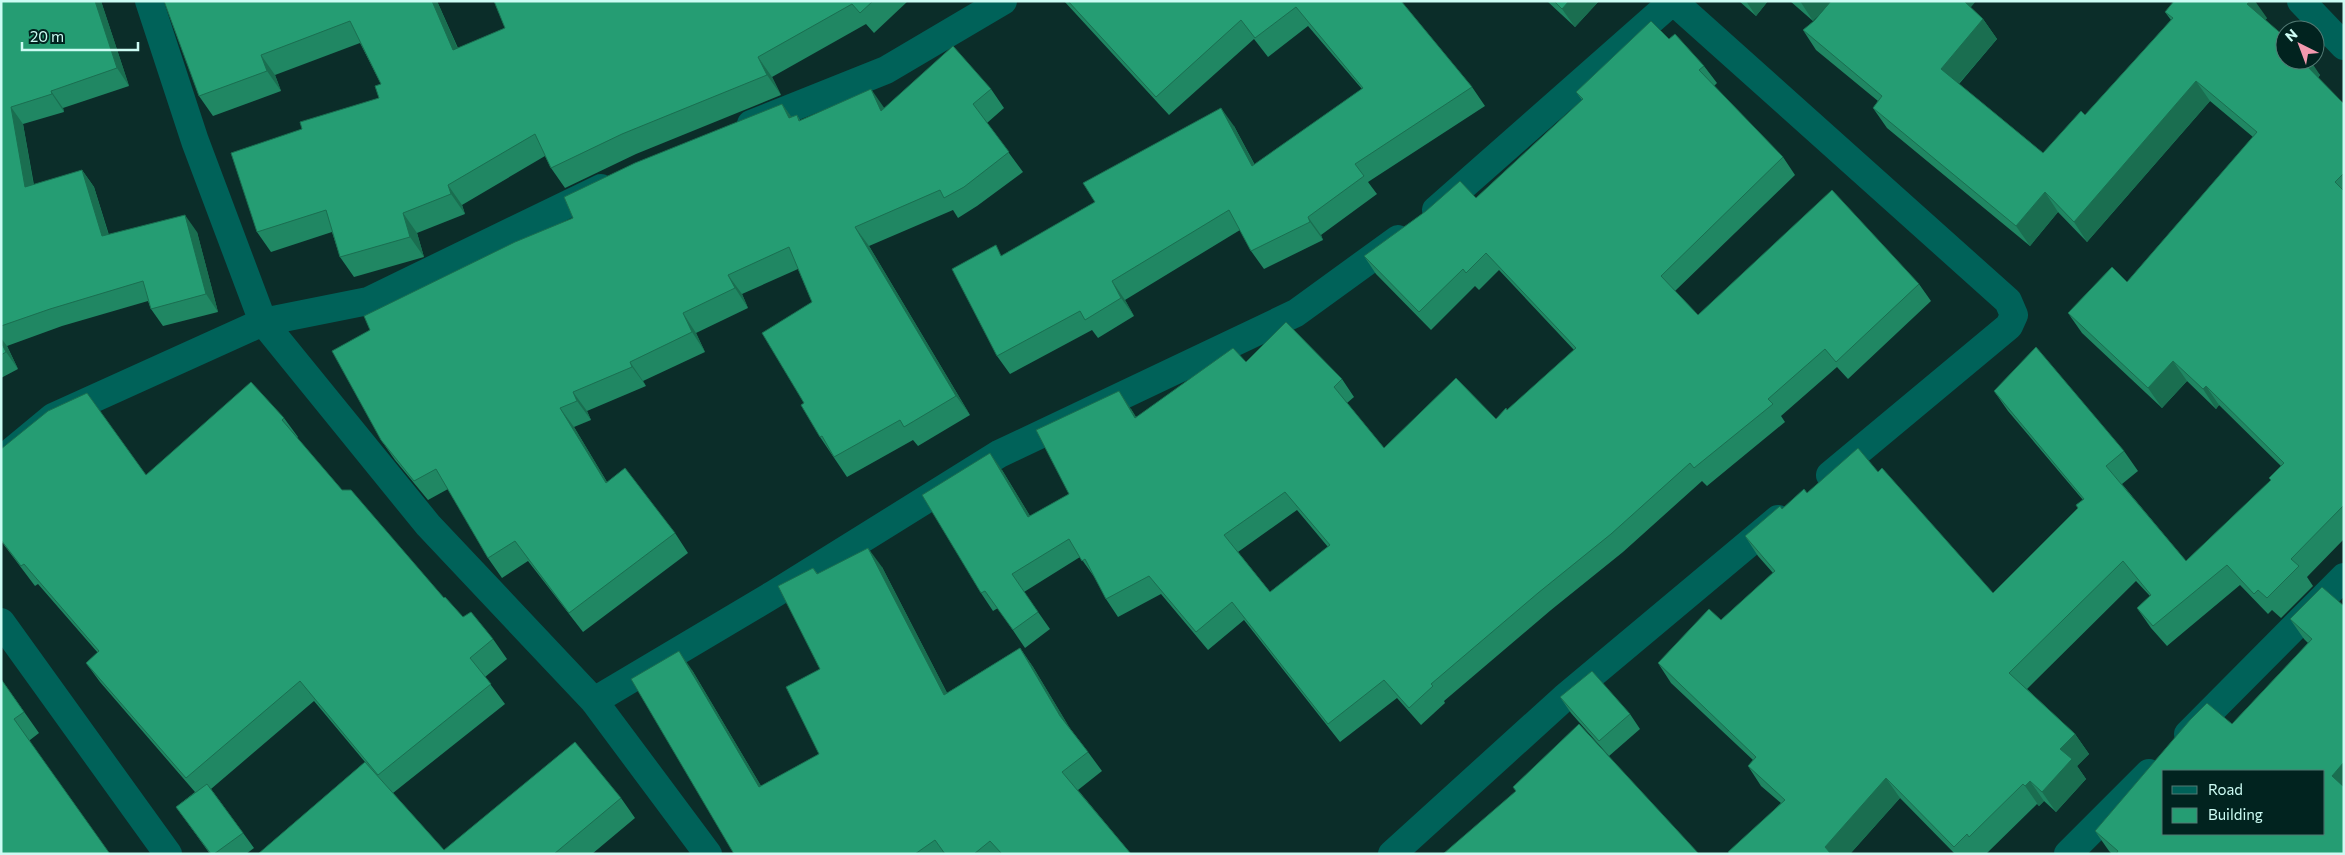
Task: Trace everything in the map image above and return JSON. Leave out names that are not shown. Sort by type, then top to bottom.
[{"type":"street","points":[[149,1],[196,141],[263,322],[428,525],[594,701],[708,854]]},
{"type":"street","points":[[724,135],[886,70],[1003,1]]},
{"type":"street","points":[[594,701],[774,594],[999,454],[1296,314],[1429,216],[1673,1],[2008,301],[2014,315],[2009,326],[1564,698],[1392,854]]},
{"type":"street","points":[[2301,1],[2343,43]]},
{"type":"street","points":[[1,460],[53,417],[263,322],[368,301],[625,176]]},
{"type":"street","points":[[2068,854],[2344,577]]},
{"type":"street","points":[[1,622],[168,854]]},
{"type":"building","points":[[1,1],[95,1],[117,68],[51,91],[52,94],[11,107],[25,187],[82,170],[102,236],[185,215],[206,294],[151,309],[143,281],[1,326]]},
{"type":"building","points":[[164,1],[432,1],[453,50],[505,28],[494,1],[873,1],[860,13],[852,4],[758,57],[767,75],[622,134],[551,168],[535,134],[448,185],[451,194],[403,213],[410,237],[340,257],[326,210],[257,232],[231,153],[302,129],[300,122],[379,98],[375,86],[381,84],[350,21],[261,55],[267,71],[199,96]]},
{"type":"building","points":[[1068,1],[1401,1],[1472,87],[1355,164],[1364,176],[1308,217],[1310,222],[1251,251],[1229,210],[1112,281],[1121,298],[1085,320],[1080,311],[997,356],[952,269],[996,245],[1001,256],[1095,202],[1083,183],[1221,108],[1252,166],[1363,88],[1296,7],[1255,38],[1241,20],[1156,97]]},
{"type":"building","points":[[1554,1],[1569,1],[1562,9]]},
{"type":"building","points":[[1831,1],[1964,1],[1983,19],[1941,69],[2043,153],[2081,111],[2085,115],[2173,18],[2165,12],[2174,1],[2250,1],[2247,4],[2275,28],[2275,70],[2311,70],[2344,104],[2344,173],[2335,182],[2344,191],[2344,505],[2291,559],[2299,566],[2267,598],[2258,590],[2254,594],[2227,565],[2153,626],[2137,608],[2151,595],[2123,561],[2009,673],[2075,734],[2060,749],[2072,759],[2042,792],[2030,781],[2025,786],[2023,784],[1969,837],[1967,834],[1954,847],[1886,778],[1825,847],[1831,854],[1730,854],[1728,852],[1785,800],[1748,766],[1756,757],[1658,663],[1709,609],[1721,620],[1775,571],[1745,536],[1780,506],[1782,509],[1804,489],[1807,493],[1858,448],[1878,472],[1882,468],[1993,593],[2078,508],[2076,505],[2084,499],[1994,391],[2036,347],[2124,451],[2106,466],[2186,561],[2271,480],[2269,478],[2284,463],[2206,386],[2203,389],[2173,361],[2148,388],[2068,313],[2112,267],[2127,282],[2257,132],[2196,81],[2074,222],[2045,192],[2016,226],[1873,108],[1882,96],[1803,30],[1814,21]]},
{"type":"building","points":[[1651,21],[1669,39],[1675,34],[1704,66],[1699,70],[1783,157],[1661,276],[1698,315],[1832,190],[1919,284],[1836,362],[1825,349],[1768,399],[1773,404],[1694,468],[1690,463],[1611,534],[1431,684],[1433,686],[1409,708],[1384,680],[1328,724],[1232,602],[1196,632],[1149,576],[1106,599],[1085,559],[1082,561],[1069,539],[1012,574],[1038,612],[1013,630],[985,591],[981,593],[922,495],[990,453],[1028,517],[1069,494],[1036,430],[1119,391],[1135,418],[1233,348],[1246,362],[1286,322],[1342,379],[1334,387],[1384,448],[1456,378],[1496,419],[1506,408],[1507,410],[1576,348],[1486,253],[1466,273],[1463,269],[1419,312],[1364,256],[1426,211],[1460,181],[1476,198],[1583,99],[1576,92]],"holes":[[[1285,492],[1330,545],[1270,592],[1224,535]]]},
{"type":"building","points":[[953,46],[991,89],[973,104],[1009,152],[964,187],[944,198],[940,190],[855,227],[956,396],[904,427],[900,420],[834,457],[801,405],[804,403],[762,333],[812,302],[789,247],[728,275],[735,288],[683,313],[692,332],[630,362],[632,367],[573,392],[577,401],[560,408],[606,483],[625,468],[675,533],[569,613],[515,541],[488,558],[436,469],[414,481],[381,440],[332,351],[370,330],[364,316],[515,242],[573,218],[564,197],[635,163],[782,104],[789,118],[797,115],[799,121],[871,89],[881,111]]},
{"type":"building","points":[[1,342],[6,352],[1,355]]},
{"type":"building","points":[[251,382],[284,418],[282,420],[342,490],[351,490],[444,598],[463,617],[471,612],[493,639],[470,658],[491,684],[378,775],[300,681],[186,778],[86,663],[99,651],[24,564],[21,566],[1,540],[1,449],[48,411],[87,393],[146,475]]},
{"type":"building","points":[[868,548],[944,695],[1020,648],[1060,716],[1088,752],[1062,772],[1131,854],[1002,854],[990,841],[974,854],[945,854],[935,840],[915,854],[734,854],[631,679],[679,651],[759,787],[819,754],[786,687],[820,669],[778,586],[813,568],[817,574]]},
{"type":"building","points":[[2322,587],[2344,606],[2344,762],[2332,776],[2344,787],[2344,854],[2116,854],[2118,851],[2095,831],[2190,720],[2207,703],[2232,724],[2312,639],[2290,619]]},
{"type":"building","points":[[1592,671],[1630,714],[1599,741],[1560,697]]},
{"type":"building","points":[[1,679],[24,712],[14,719],[110,854],[1,854]]},
{"type":"building","points":[[1579,724],[1699,854],[1443,854],[1516,791],[1513,787]]},
{"type":"building","points":[[575,742],[621,798],[554,854],[258,854],[365,762],[444,850]]},
{"type":"building","points":[[207,784],[243,833],[214,854],[211,854],[176,807]]}]
